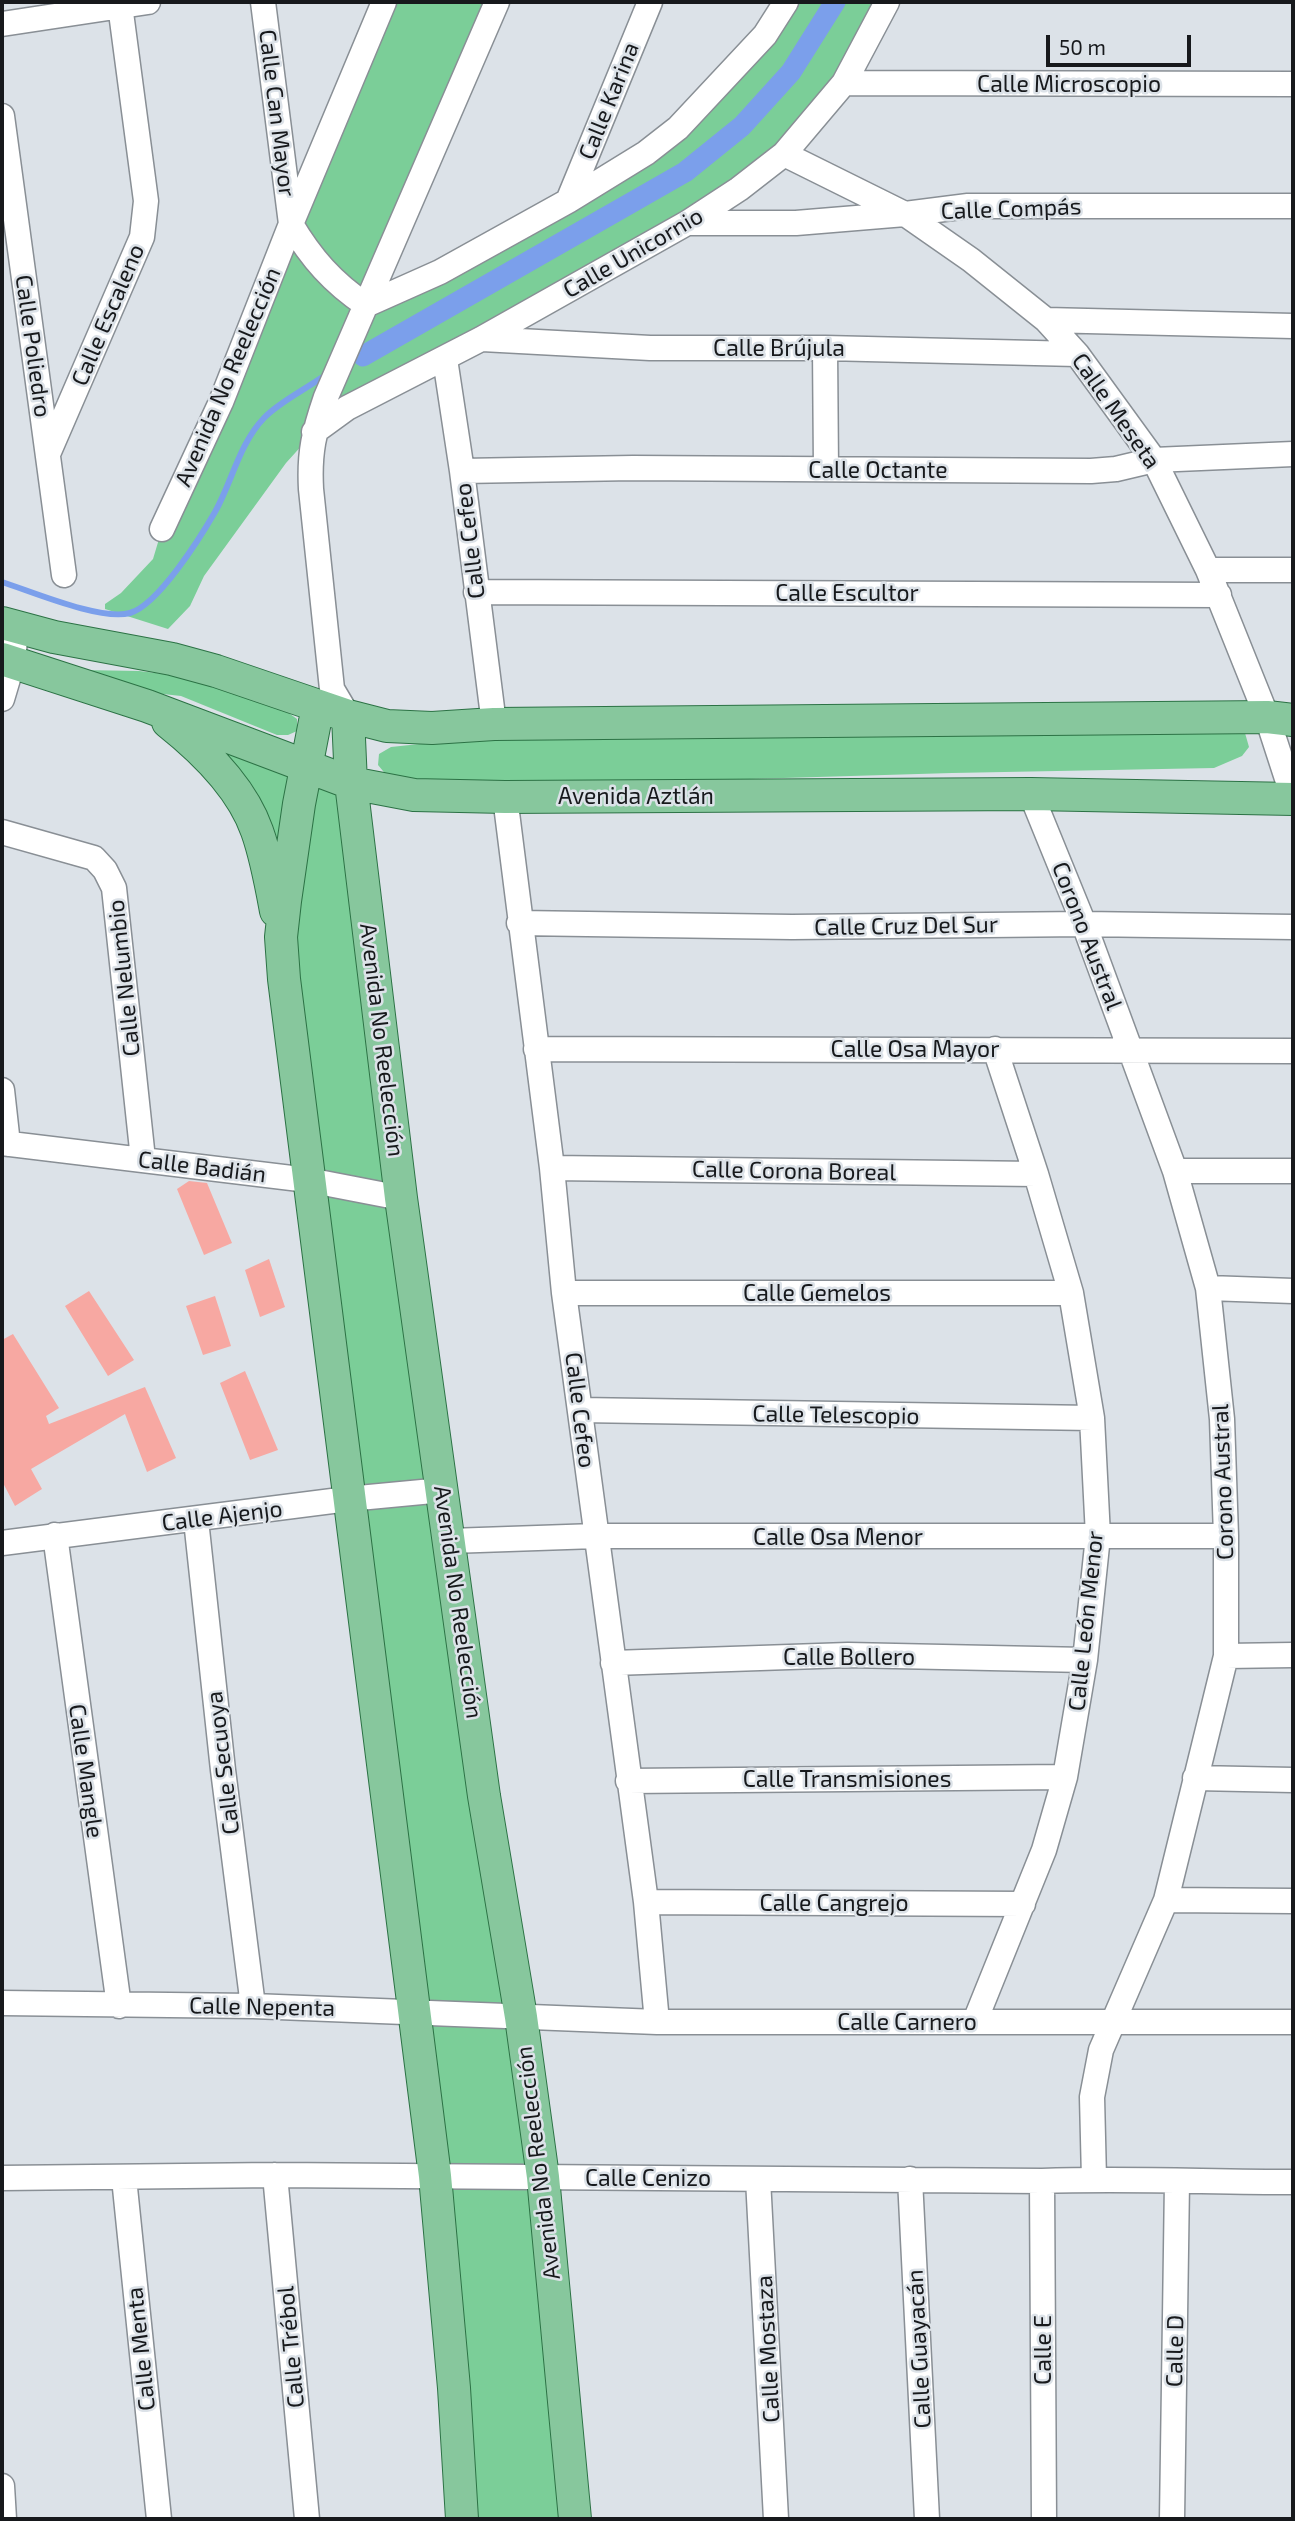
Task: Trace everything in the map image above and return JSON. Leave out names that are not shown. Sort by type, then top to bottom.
[{"type":"main road","points":[[9,626],[172,659],[325,697],[348,716],[387,726],[432,728],[494,724],[1280,719]]},
{"type":"main road","name":"Avenida Aztlán","points":[[7,661],[147,706],[351,783],[414,795],[505,797],[1031,794],[1293,798]]},
{"type":"main road","points":[[281,937],[306,766],[325,697]]},
{"type":"main road","points":[[147,706],[179,730],[212,762],[234,790],[256,829],[270,876],[281,937],[308,1180],[435,2176],[454,2388],[462,2519]]},
{"type":"main road","name":"Avenida No Reelección","points":[[348,716],[351,783],[401,1198],[484,1796],[521,2017],[543,2177],[575,2519]]},
{"type":"street","points":[[2,24],[148,2]]},
{"type":"street","name":"Calle Can Mayor","points":[[263,2],[291,224]]},
{"type":"street","name":"Avenida No Reelección","points":[[162,529],[221,402],[291,224],[384,2]]},
{"type":"street","points":[[325,697],[309,459],[314,432],[326,397],[497,2]]},
{"type":"street","name":"Calle Karina","points":[[568,201],[650,2]]},
{"type":"street","points":[[366,304],[440,272],[568,201],[646,153],[678,128],[765,35],[786,2]]},
{"type":"street","name":"Calle Unicornio","points":[[314,432],[347,408],[481,339],[687,223],[739,189],[784,154],[844,83],[887,2]]},
{"type":"street","name":"Calle Escaleno","points":[[48,454],[142,237],[146,201],[120,5]]},
{"type":"street","name":"Calle Microscopio","points":[[844,83],[1293,84]]},
{"type":"street","name":"Calle Poliedro","points":[[2,116],[64,575]]},
{"type":"street","name":"Calle Meseta","points":[[784,154],[905,214],[971,260],[1046,320],[1077,354],[1154,460],[1209,570],[1280,719],[1293,798]]},
{"type":"street","name":"Calle Compás","points":[[687,223],[796,223],[968,206],[1293,205]]},
{"type":"street","name":"Avenida No Reelección","points":[[291,224],[323,270],[345,291],[366,304]]},
{"type":"street","points":[[1046,320],[1293,326]]},
{"type":"street","name":"Calle Brújula","points":[[481,339],[650,348],[825,348],[1077,354]]},
{"type":"street","points":[[825,348],[827,469]]},
{"type":"street","name":"Calle Cefeo","points":[[445,359],[494,724]]},
{"type":"street","name":"Calle Octante","points":[[462,471],[633,468],[1091,471],[1116,469],[1154,460],[1293,454]]},
{"type":"street","points":[[1209,570],[1293,570]]},
{"type":"street","name":"Calle Escultor","points":[[476,592],[1219,595]]},
{"type":"street","points":[[2,699],[9,626]]},
{"type":"street","name":"Corono Austral","points":[[1031,794],[1084,924],[1175,1171],[1208,1289],[1222,1419],[1226,1656],[1166,1899],[1101,2050],[1092,2096],[1094,2179]]},
{"type":"street","name":"Calle Cefeo","points":[[505,797],[552,1168],[564,1293],[646,1902],[657,2022]]},
{"type":"street","name":"Calle Nelumbio","points":[[2,832],[94,858],[105,870],[114,888],[143,1159]]},
{"type":"street","name":"Calle Cruz Del Sur","points":[[519,923],[792,927],[1084,924],[1293,927]]},
{"type":"street","name":"Calle Osa Mayor","points":[[536,1049],[1293,1051]]},
{"type":"street","name":"Calle León Menor","points":[[975,2021],[1044,1850],[1065,1777],[1085,1660],[1098,1536],[1092,1418],[1070,1293],[1036,1174],[995,1049]]},
{"type":"street","points":[[2,1090],[5,1144]]},
{"type":"street","name":"Calle Badián","points":[[5,1144],[308,1180],[401,1198]]},
{"type":"street","name":"Calle Corona Boreal","points":[[552,1168],[1036,1174]]},
{"type":"street","points":[[1175,1171],[1293,1171]]},
{"type":"street","points":[[1208,1289],[1293,1291]]},
{"type":"street","name":"Calle Gemelos","points":[[564,1293],[1070,1293]]},
{"type":"street","name":"Calle Telescopio","points":[[580,1410],[1092,1418]]},
{"type":"street","name":"Calle Ajenjo","points":[[2,1543],[348,1499],[443,1490]]},
{"type":"street","name":"Calle Secuoya","points":[[197,1520],[223,1770],[253,2006]]},
{"type":"street","name":"Calle Mangle","points":[[55,1535],[119,2006]]},
{"type":"street","name":"Calle Osa Menor","points":[[450,1541],[596,1536],[1226,1536]]},
{"type":"street","points":[[1226,1656],[1293,1655]]},
{"type":"street","name":"Calle Bollero","points":[[613,1662],[848,1656],[1085,1660]]},
{"type":"street","name":"Calle Transmisiones","points":[[628,1781],[1065,1777]]},
{"type":"street","points":[[1195,1778],[1293,1780]]},
{"type":"street","points":[[1166,1899],[1293,1901]]},
{"type":"street","name":"Calle Cangrejo","points":[[646,1902],[1023,1904]]},
{"type":"street","name":"Calle Nepenta","points":[[2,2003],[253,2006],[521,2017]]},
{"type":"street","name":"Calle Carnero","points":[[521,2017],[657,2022],[1293,2022]]},
{"type":"street","name":"Calle Cenizo","points":[[2,2178],[275,2175],[1293,2182]]},
{"type":"street","name":"Calle Trébol","points":[[275,2175],[307,2519]]},
{"type":"street","name":"Calle Menta","points":[[124,2178],[159,2519]]},
{"type":"street","name":"Calle Mostaza","points":[[758,2179],[776,2519]]},
{"type":"street","name":"Calle Guayacán","points":[[910,2179],[928,2519]]},
{"type":"street","name":"Calle E","points":[[1042,2181],[1044,2519]]},
{"type":"street","name":"Calle D","points":[[1172,2519],[1177,2182]]},
{"type":"street","points":[[2,2486],[4,2519]]},
{"type":"green space","points":[[384,2],[494,2],[366,303],[646,153],[786,2],[887,2],[784,154],[314,432],[286,463],[204,576],[190,606],[168,629],[105,609],[105,604],[121,593],[153,559],[162,529]]},
{"type":"green space","points":[[83,670],[139,671],[199,678],[286,711],[297,719],[297,731],[288,735],[277,735],[181,696],[145,692]]},
{"type":"green space","points":[[179,730],[351,783],[575,2519],[462,2519],[256,829]]},
{"type":"green space","points":[[1245,733],[1249,747],[1242,756],[1214,768],[480,787],[388,777],[378,765],[379,754],[391,747],[514,734]]},
{"type":"building","points":[[189,1181],[207,1183],[232,1243],[204,1255],[177,1189]]},
{"type":"building","points":[[269,1259],[285,1307],[260,1317],[245,1270]]},
{"type":"building","points":[[89,1291],[134,1360],[108,1376],[65,1306]]},
{"type":"building","points":[[215,1296],[231,1346],[203,1355],[186,1306]]},
{"type":"building","points":[[13,1334],[59,1408],[46,1416],[49,1424],[145,1387],[176,1458],[147,1472],[125,1414],[31,1469],[42,1489],[15,1506],[2,1481],[2,1340]]},
{"type":"building","points":[[245,1371],[278,1450],[250,1460],[220,1383]]},
{"type":"waterway","points":[[363,356],[685,172],[742,126],[791,72],[835,2]]},
{"type":"waterway","points":[[2,582],[102,613],[130,613],[141,607],[165,584],[199,538],[215,512],[255,428],[276,407],[321,378]]}]
